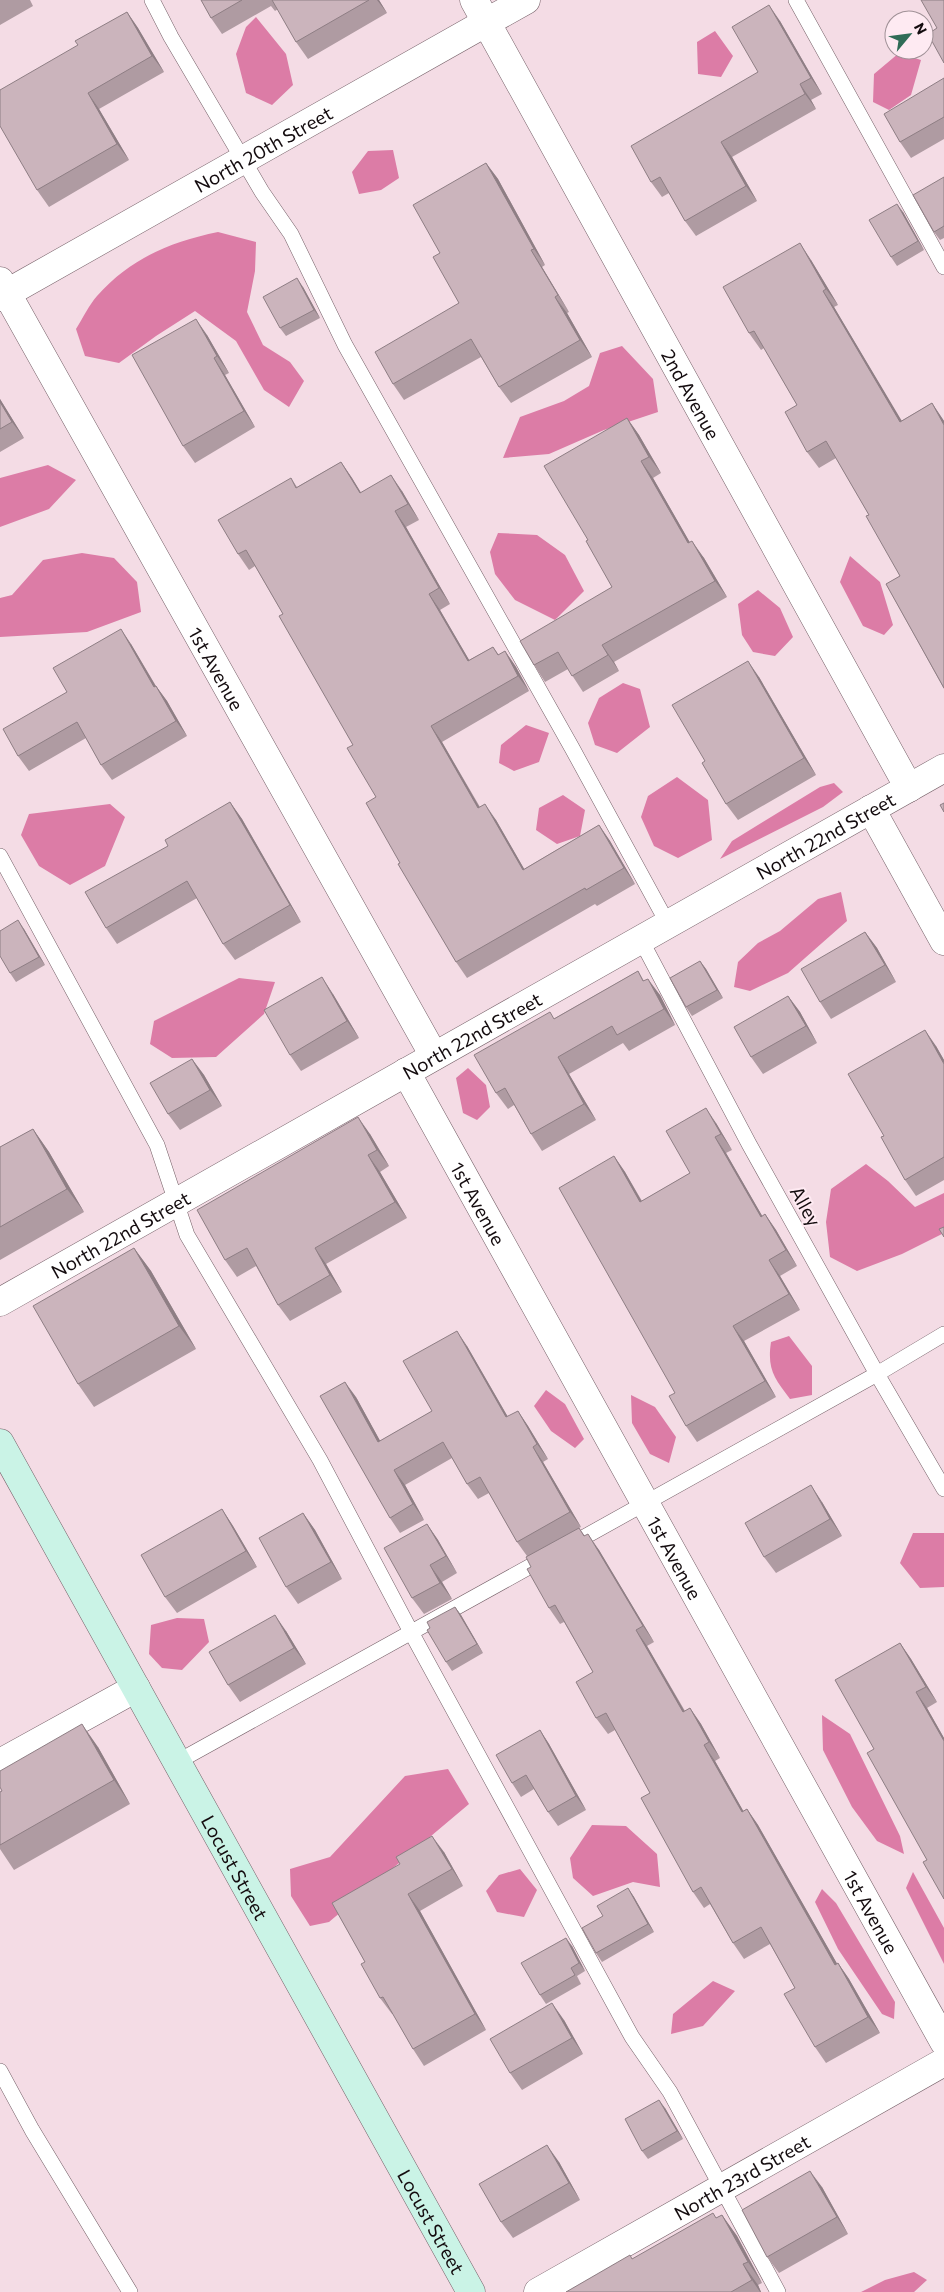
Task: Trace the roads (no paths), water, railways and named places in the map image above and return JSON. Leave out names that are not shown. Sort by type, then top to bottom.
[{"type":"street","name":"North 20th Street","points":[[2,290],[243,159],[480,11],[526,0]]},
{"type":"street","name":"2nd Avenue","points":[[480,11],[909,788]]},
{"type":"street","name":"1st Avenue","points":[[2,290],[434,1056]]},
{"type":"street","name":"North 22nd Street","points":[[0,1302],[944,768]]},
{"type":"street","points":[[871,809],[944,941]]},
{"type":"street","name":"1st Avenue","points":[[406,1072],[944,2042]]},
{"type":"street","name":"Locust Street","points":[[0,1443],[471,2292]]},
{"type":"street","points":[[0,1763],[136,1688]]},
{"type":"street","name":"North 23rd Street","points":[[538,2292],[944,2062]]},
{"type":"lane","points":[[152,0],[262,192],[291,234],[345,345],[572,748],[668,924]]},
{"type":"lane","points":[[796,0],[944,267]]},
{"type":"lane","points":[[0,856],[157,1145],[187,1235],[320,1460],[411,1632],[632,2037],[670,2092],[778,2292]]},
{"type":"lane","name":"Alley","points":[[641,940],[749,1144],[877,1374],[944,1488]]},
{"type":"lane","points":[[177,1762],[877,1374],[944,1334]]},
{"type":"lane","points":[[0,2071],[32,2130],[130,2292]]}]
